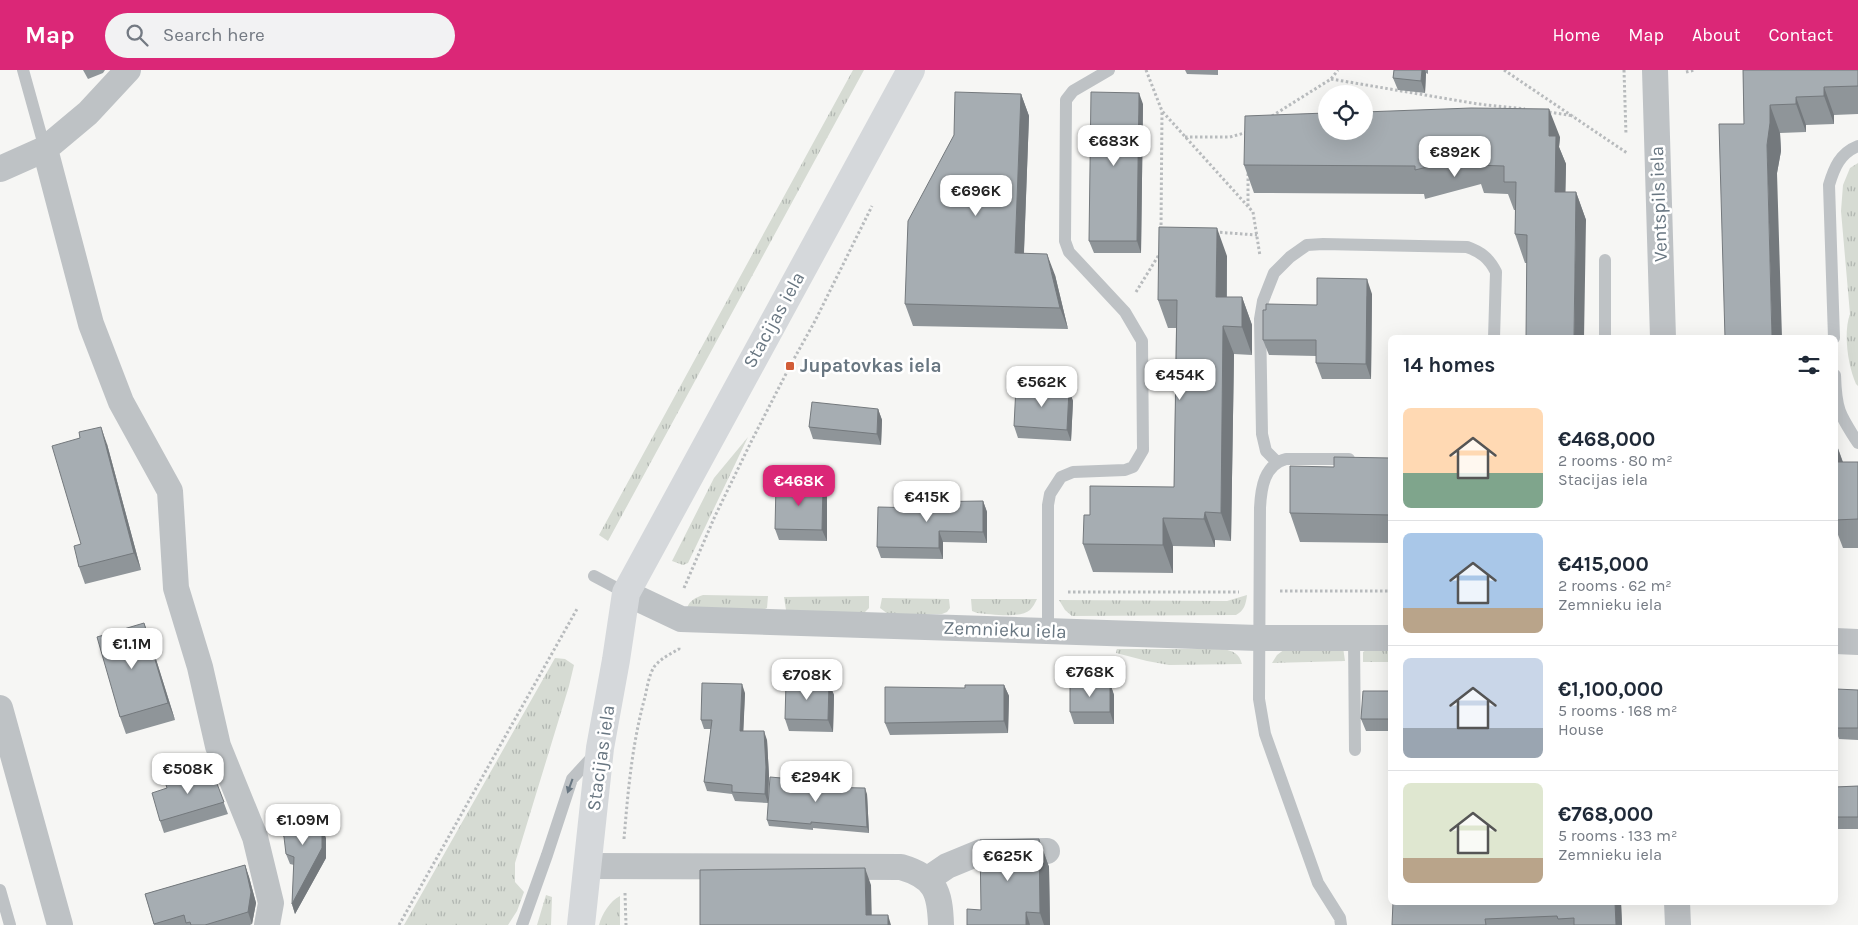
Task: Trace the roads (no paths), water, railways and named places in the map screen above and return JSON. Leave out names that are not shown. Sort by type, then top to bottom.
[{"type":"main road","name":"Stacijas iela","points":[[581,925],[600,748],[632,581],[911,70]]},
{"type":"street","points":[[0,169],[45,149],[88,113],[128,70]]},
{"type":"street","name":"Ventspils iela","points":[[1655,70],[1663,335]]},
{"type":"street","points":[[45,149],[91,324],[121,402],[170,491],[176,588],[200,668],[218,746],[256,837],[271,903],[267,925]]},
{"type":"street","name":"Zemnieku iela","points":[[632,581],[681,619],[1258,638],[1388,638]]},
{"type":"street","points":[[1838,642],[1858,642]]},
{"type":"street","points":[[0,708],[60,925]]},
{"type":"street","points":[[928,879],[946,866],[981,852],[1047,850]]},
{"type":"street","points":[[587,866],[901,867],[918,872],[928,879],[936,890],[941,903],[941,925]]},
{"type":"street","points":[[1677,905],[1678,925]]},
{"type":"lane","points":[[23,70],[45,149]]},
{"type":"lane","points":[[1048,631],[1048,505],[1050,494],[1055,484],[1061,477],[1073,472],[1125,470],[1133,467],[1143,450],[1142,341],[1125,312],[1076,261],[1069,252],[1065,241],[1066,100],[1073,91],[1110,70]]},
{"type":"lane","points":[[1834,335],[1829,185],[1841,157],[1858,146]]},
{"type":"lane","points":[[1277,462],[1266,451],[1262,434],[1260,319],[1263,301],[1274,273],[1290,257],[1306,245],[1467,247],[1481,252],[1496,272],[1494,335]]},
{"type":"lane","points":[[1605,260],[1605,335]]},
{"type":"lane","points":[[1838,408],[1841,418],[1858,442]]},
{"type":"lane","points":[[1341,925],[1340,918],[1318,883],[1265,734],[1259,699],[1258,638],[1261,486],[1266,475],[1277,462],[1286,459],[1362,459]]},
{"type":"lane","points":[[594,576],[632,581]]},
{"type":"lane","points":[[1354,638],[1355,750]]},
{"type":"lane","points":[[522,925],[572,779],[600,748]]},
{"type":"lane","points":[[0,890],[10,925]]},
{"type":"place","name":"Jupatovkas iela","points":[[790,366]]}]
